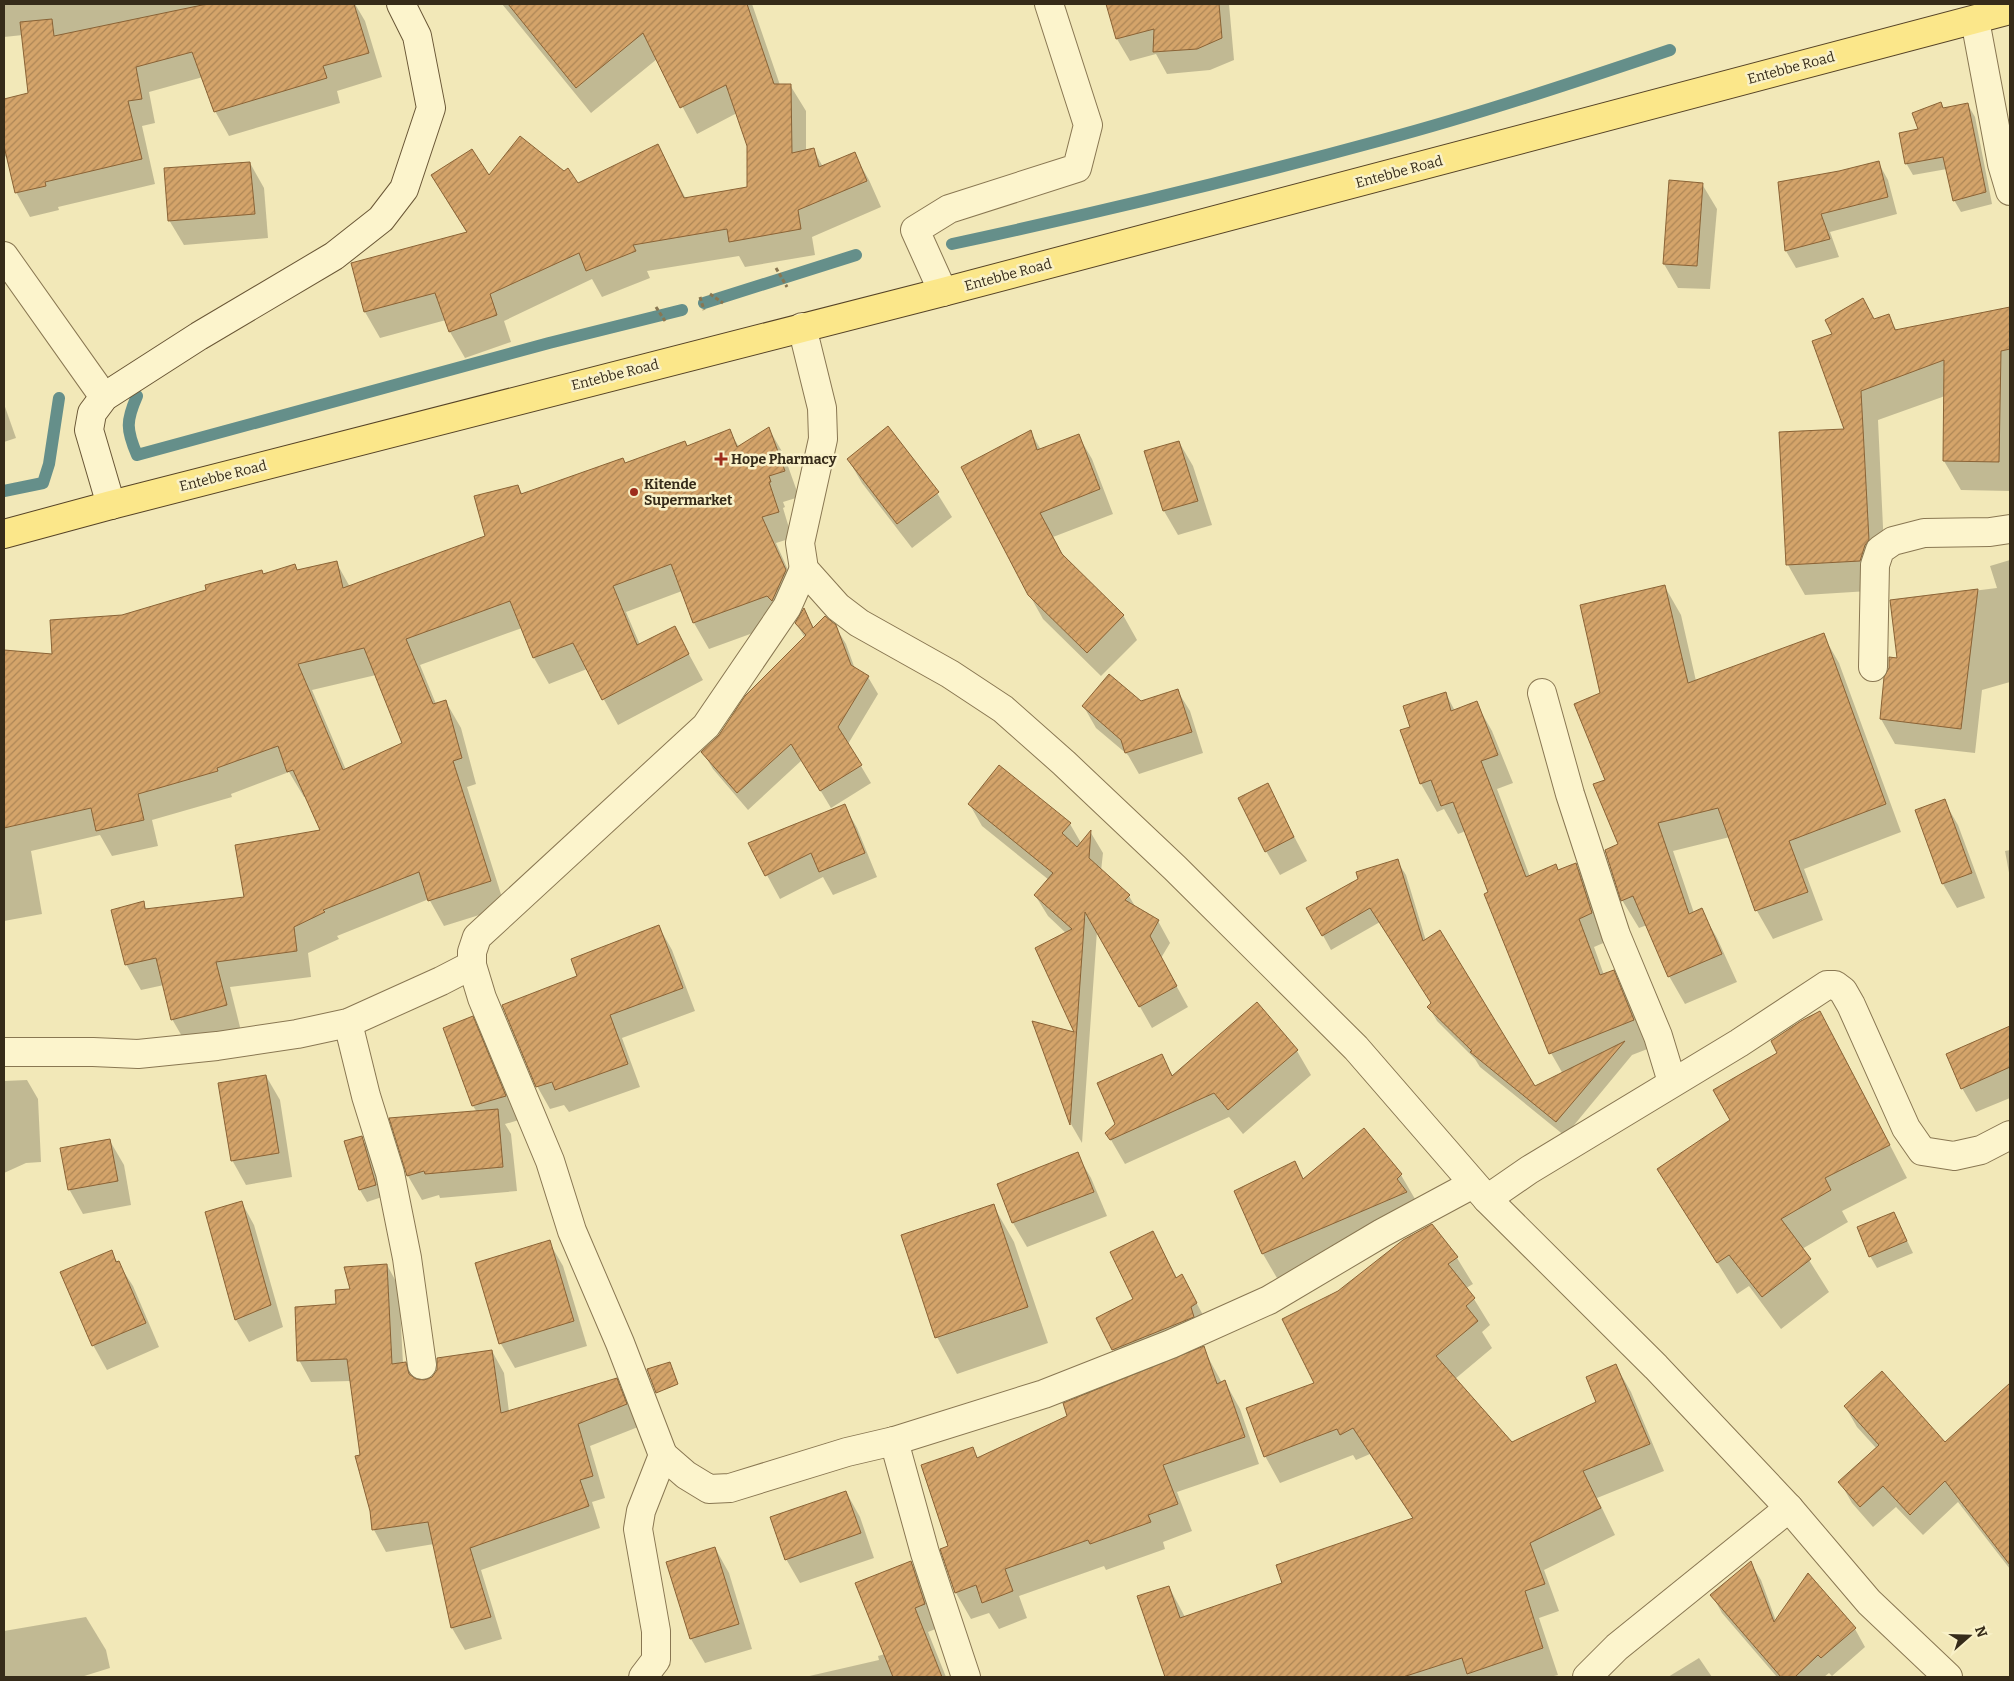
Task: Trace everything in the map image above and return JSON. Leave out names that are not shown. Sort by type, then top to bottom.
[{"type":"main road","name":"Entebbe Road","points":[[4,534],[110,505],[943,292],[2010,10]]},
{"type":"street","points":[[110,505],[89,430],[92,414],[104,397],[199,336],[334,256],[381,219],[404,189],[431,108],[417,36],[400,4]]},
{"type":"street","points":[[943,292],[915,230],[949,209],[1077,168],[1088,125],[1049,4]]},
{"type":"street","points":[[1975,20],[2002,164],[2010,191]]},
{"type":"street","points":[[4,256],[104,397]]},
{"type":"street","points":[[802,327],[822,408],[823,439],[800,543],[804,569],[787,607],[706,726],[477,937],[472,952],[472,965],[482,998],[550,1161],[572,1231],[620,1343],[663,1455],[686,1475],[709,1489],[730,1488],[847,1452],[894,1441],[1044,1394],[1171,1344],[1269,1300],[1382,1233],[1530,1170],[1739,1043],[1827,985],[1836,985],[1851,1005],[1906,1128],[1922,1151],[1954,1156],[1981,1150],[2010,1135]]},
{"type":"street","points":[[1873,667],[1875,565],[1880,550],[1893,541],[1924,533],[1990,532],[2010,529]]},
{"type":"street","points":[[804,569],[838,607],[885,639],[950,674],[1003,709],[1064,763],[1175,868],[1356,1048],[1480,1192],[1656,1367],[1788,1508],[1869,1602],[1948,1677]]},
{"type":"street","points":[[1542,693],[1570,794],[1616,935],[1658,1036],[1672,1082]]},
{"type":"street","points":[[4,1052],[138,1054],[217,1046],[297,1034],[348,1023],[441,982],[472,965]]},
{"type":"street","points":[[348,1023],[366,1096],[390,1173],[407,1258],[422,1365]]},
{"type":"street","points":[[894,1441],[925,1553],[966,1677]]},
{"type":"street","points":[[642,1677],[656,1660],[656,1631],[638,1529],[641,1511],[663,1455]]},
{"type":"street","points":[[1588,1677],[1617,1647],[1788,1508]]},
{"type":"path","points":[[776,268],[787,287]]},
{"type":"path","points":[[710,294],[723,303]]},
{"type":"path","points":[[700,296],[704,310]]},
{"type":"path","points":[[656,308],[665,321]]},
{"type":"building","points":[[207,4],[354,4],[369,53],[323,66],[327,78],[214,112],[192,52],[136,67],[142,99],[128,101],[142,159],[45,182],[46,186],[15,193],[4,146],[4,99],[28,93],[20,22],[52,19],[54,36]]},
{"type":"building","points":[[508,4],[747,4],[774,84],[791,84],[792,153],[814,148],[819,167],[855,152],[867,181],[798,210],[801,229],[729,242],[727,229],[633,245],[636,251],[586,271],[579,253],[490,294],[497,315],[449,332],[435,293],[364,312],[351,263],[467,232],[431,175],[472,149],[489,175],[520,136],[564,171],[568,168],[578,183],[658,144],[684,198],[747,187],[747,146],[726,85],[680,108],[643,33],[576,88]]},
{"type":"building","points":[[1106,4],[1219,4],[1222,38],[1197,49],[1153,52],[1154,29],[1116,39]]},
{"type":"building","points":[[1941,102],[1943,108],[1968,103],[1986,192],[1953,201],[1943,157],[1905,164],[1899,133],[1918,129],[1912,113]]},
{"type":"building","points":[[1879,161],[1888,197],[1821,214],[1830,239],[1785,251],[1778,182],[1839,171]]},
{"type":"building","points":[[250,162],[255,214],[168,221],[164,168]]},
{"type":"building","points":[[1669,180],[1703,183],[1697,266],[1663,264]]},
{"type":"building","points":[[1863,298],[1874,319],[1889,314],[1895,330],[2010,307],[2010,349],[2001,351],[1999,462],[1943,461],[1944,360],[1861,391],[1869,540],[1865,545],[1860,561],[1786,565],[1779,432],[1844,429],[1812,341],[1832,334],[1825,320]]},
{"type":"building","points":[[888,426],[939,492],[897,524],[847,459]]},
{"type":"building","points":[[769,427],[785,471],[769,476],[771,482],[769,482],[779,512],[762,517],[786,570],[772,601],[767,596],[693,623],[671,564],[613,586],[637,645],[675,626],[689,654],[602,700],[573,643],[533,658],[510,601],[406,639],[433,704],[446,700],[462,758],[453,761],[491,881],[428,901],[419,872],[323,910],[325,912],[294,927],[297,951],[216,962],[227,1005],[171,1020],[156,958],[125,965],[111,910],[144,901],[145,909],[244,897],[235,845],[320,830],[293,770],[287,772],[278,746],[217,768],[218,771],[138,794],[144,820],[96,831],[91,808],[4,828],[4,650],[52,654],[50,620],[122,615],[206,590],[205,585],[262,570],[263,574],[295,564],[297,570],[337,561],[343,588],[485,536],[474,496],[518,485],[521,494],[623,458],[625,463],[685,441],[687,446],[730,429],[737,447]],"holes":[[[364,648],[402,743],[343,770],[298,664]]]},
{"type":"building","points":[[1031,430],[1037,450],[1079,434],[1100,489],[1040,513],[1062,554],[1124,615],[1087,653],[1028,595],[961,467]]},
{"type":"building","points":[[1179,441],[1198,501],[1163,511],[1144,451]]},
{"type":"building","points":[[1665,585],[1688,683],[1824,633],[1886,804],[1789,841],[1808,892],[1755,911],[1718,808],[1658,823],[1689,914],[1702,908],[1722,954],[1668,977],[1633,896],[1621,901],[1605,850],[1618,844],[1593,784],[1605,780],[1574,704],[1600,693],[1580,605]]},
{"type":"building","points":[[1978,589],[1961,729],[1880,719],[1884,677],[1889,668],[1889,657],[1897,658],[1890,600]]},
{"type":"building","points":[[804,608],[813,628],[825,616],[836,625],[851,665],[869,676],[838,727],[862,765],[820,791],[791,744],[737,793],[701,752],[719,735],[745,696],[806,635],[795,623]]},
{"type":"building","points":[[1109,674],[1141,701],[1178,689],[1192,732],[1125,753],[1121,740],[1082,706]]},
{"type":"building","points":[[1446,692],[1451,711],[1477,701],[1498,755],[1481,761],[1526,877],[1556,864],[1558,870],[1576,863],[1592,913],[1579,919],[1600,975],[1614,970],[1634,1020],[1549,1054],[1484,894],[1488,892],[1453,802],[1441,806],[1431,780],[1420,784],[1400,730],[1410,727],[1403,706]]},
{"type":"building","points":[[999,765],[1071,823],[1062,833],[1077,847],[1091,830],[1089,858],[1130,895],[1125,900],[1159,920],[1150,936],[1177,986],[1139,1007],[1085,912],[1070,1125],[1032,1021],[1074,1032],[1035,948],[1072,929],[1034,895],[1053,873],[968,804]]},
{"type":"building","points":[[1268,783],[1294,837],[1265,852],[1238,798]]},
{"type":"building","points":[[1945,799],[1972,873],[1942,884],[1915,810]]},
{"type":"building","points":[[845,804],[865,853],[819,872],[811,853],[765,876],[748,843]]},
{"type":"building","points":[[1398,859],[1423,941],[1440,930],[1535,1086],[1625,1041],[1556,1122],[1470,1052],[1472,1051],[1427,1007],[1431,1003],[1370,908],[1322,936],[1306,908],[1358,879],[1356,872]]},
{"type":"building","points":[[659,925],[683,988],[610,1015],[628,1064],[555,1090],[552,1082],[536,1087],[502,1005],[577,976],[571,959]]},
{"type":"building","points":[[1257,1002],[1298,1050],[1228,1110],[1214,1093],[1110,1140],[1105,1133],[1115,1124],[1097,1083],[1162,1054],[1172,1076]]},
{"type":"building","points":[[1820,1011],[1890,1145],[1825,1178],[1831,1190],[1781,1219],[1811,1259],[1762,1297],[1729,1255],[1717,1263],[1657,1169],[1730,1120],[1713,1090],[1777,1053],[1771,1041]]},
{"type":"building","points":[[473,1016],[506,1096],[472,1106],[443,1028]]},
{"type":"building","points":[[2010,1026],[2010,1067],[1961,1089],[1946,1054]]},
{"type":"building","points":[[266,1075],[279,1153],[231,1161],[218,1083]]},
{"type":"building","points":[[498,1109],[503,1167],[425,1174],[424,1171],[407,1176],[389,1118]]},
{"type":"building","points":[[1364,1128],[1402,1174],[1397,1179],[1407,1192],[1262,1254],[1234,1191],[1295,1161],[1303,1179]]},
{"type":"building","points":[[362,1136],[376,1185],[359,1190],[344,1141]]},
{"type":"building","points":[[110,1139],[118,1181],[68,1190],[60,1148]]},
{"type":"building","points":[[1078,1152],[1094,1192],[1012,1223],[997,1184]]},
{"type":"building","points":[[242,1201],[271,1305],[235,1320],[205,1212]]},
{"type":"building","points":[[994,1204],[1028,1307],[935,1338],[901,1235]]},
{"type":"building","points":[[1894,1212],[1907,1241],[1869,1257],[1857,1227]]},
{"type":"building","points":[[1432,1224],[1458,1257],[1448,1264],[1475,1298],[1466,1306],[1478,1321],[1436,1356],[1512,1442],[1596,1402],[1586,1377],[1616,1364],[1650,1444],[1583,1471],[1601,1508],[1530,1543],[1545,1584],[1525,1591],[1543,1648],[1467,1674],[1462,1658],[1403,1677],[1165,1677],[1137,1596],[1169,1586],[1180,1618],[1282,1583],[1276,1565],[1413,1518],[1353,1428],[1340,1435],[1337,1429],[1264,1457],[1246,1408],[1314,1383],[1282,1319],[1338,1291],[1403,1240]]},
{"type":"building","points":[[1153,1231],[1176,1278],[1182,1274],[1197,1303],[1191,1307],[1194,1317],[1112,1350],[1096,1318],[1133,1299],[1110,1252]]},
{"type":"building","points":[[550,1240],[574,1321],[499,1344],[475,1263]]},
{"type":"building","points":[[112,1250],[116,1262],[119,1261],[146,1323],[92,1346],[60,1272]]},
{"type":"building","points":[[387,1264],[392,1364],[406,1362],[409,1374],[416,1379],[424,1380],[432,1377],[437,1370],[437,1358],[492,1350],[501,1413],[617,1378],[627,1404],[578,1424],[593,1476],[580,1480],[589,1506],[470,1548],[491,1617],[451,1628],[428,1522],[372,1530],[370,1511],[355,1456],[360,1455],[347,1359],[297,1361],[295,1307],[336,1304],[335,1290],[350,1289],[344,1267]]},
{"type":"building","points":[[1204,1346],[1217,1384],[1225,1380],[1245,1437],[1163,1465],[1178,1504],[1148,1515],[1151,1522],[1090,1544],[1088,1540],[1005,1569],[1013,1591],[982,1603],[976,1585],[955,1593],[940,1549],[948,1546],[921,1465],[973,1447],[977,1458],[1067,1416],[1063,1403]]},
{"type":"building","points":[[670,1362],[678,1384],[656,1393],[647,1369]]},
{"type":"building","points":[[1882,1371],[1945,1442],[2010,1383],[2010,1565],[1945,1481],[1910,1515],[1883,1486],[1860,1507],[1838,1482],[1879,1445],[1844,1406]]},
{"type":"building","points":[[846,1491],[861,1533],[785,1560],[770,1517]]},
{"type":"building","points":[[715,1547],[739,1624],[690,1639],[666,1562]]},
{"type":"building","points":[[911,1561],[925,1604],[915,1608],[942,1677],[893,1677],[855,1583]]},
{"type":"building","points":[[1751,1561],[1774,1622],[1808,1573],[1856,1628],[1821,1658],[1818,1655],[1795,1677],[1781,1677],[1710,1595]]},
{"type":"waterway","points":[[952,244],[1167,195],[1382,140],[1491,109],[1670,50]]},
{"type":"waterway","points":[[704,303],[856,255]]},
{"type":"waterway","points":[[137,396],[129,419],[129,431],[137,455],[549,343],[682,310]]},
{"type":"waterway","points":[[4,491],[43,483],[49,464],[59,398]]},
{"type":"place","name":"Hope Pharmacy","points":[[721,459]]},
{"type":"place","name":"Kitende Supermarket","points":[[634,492]]}]
